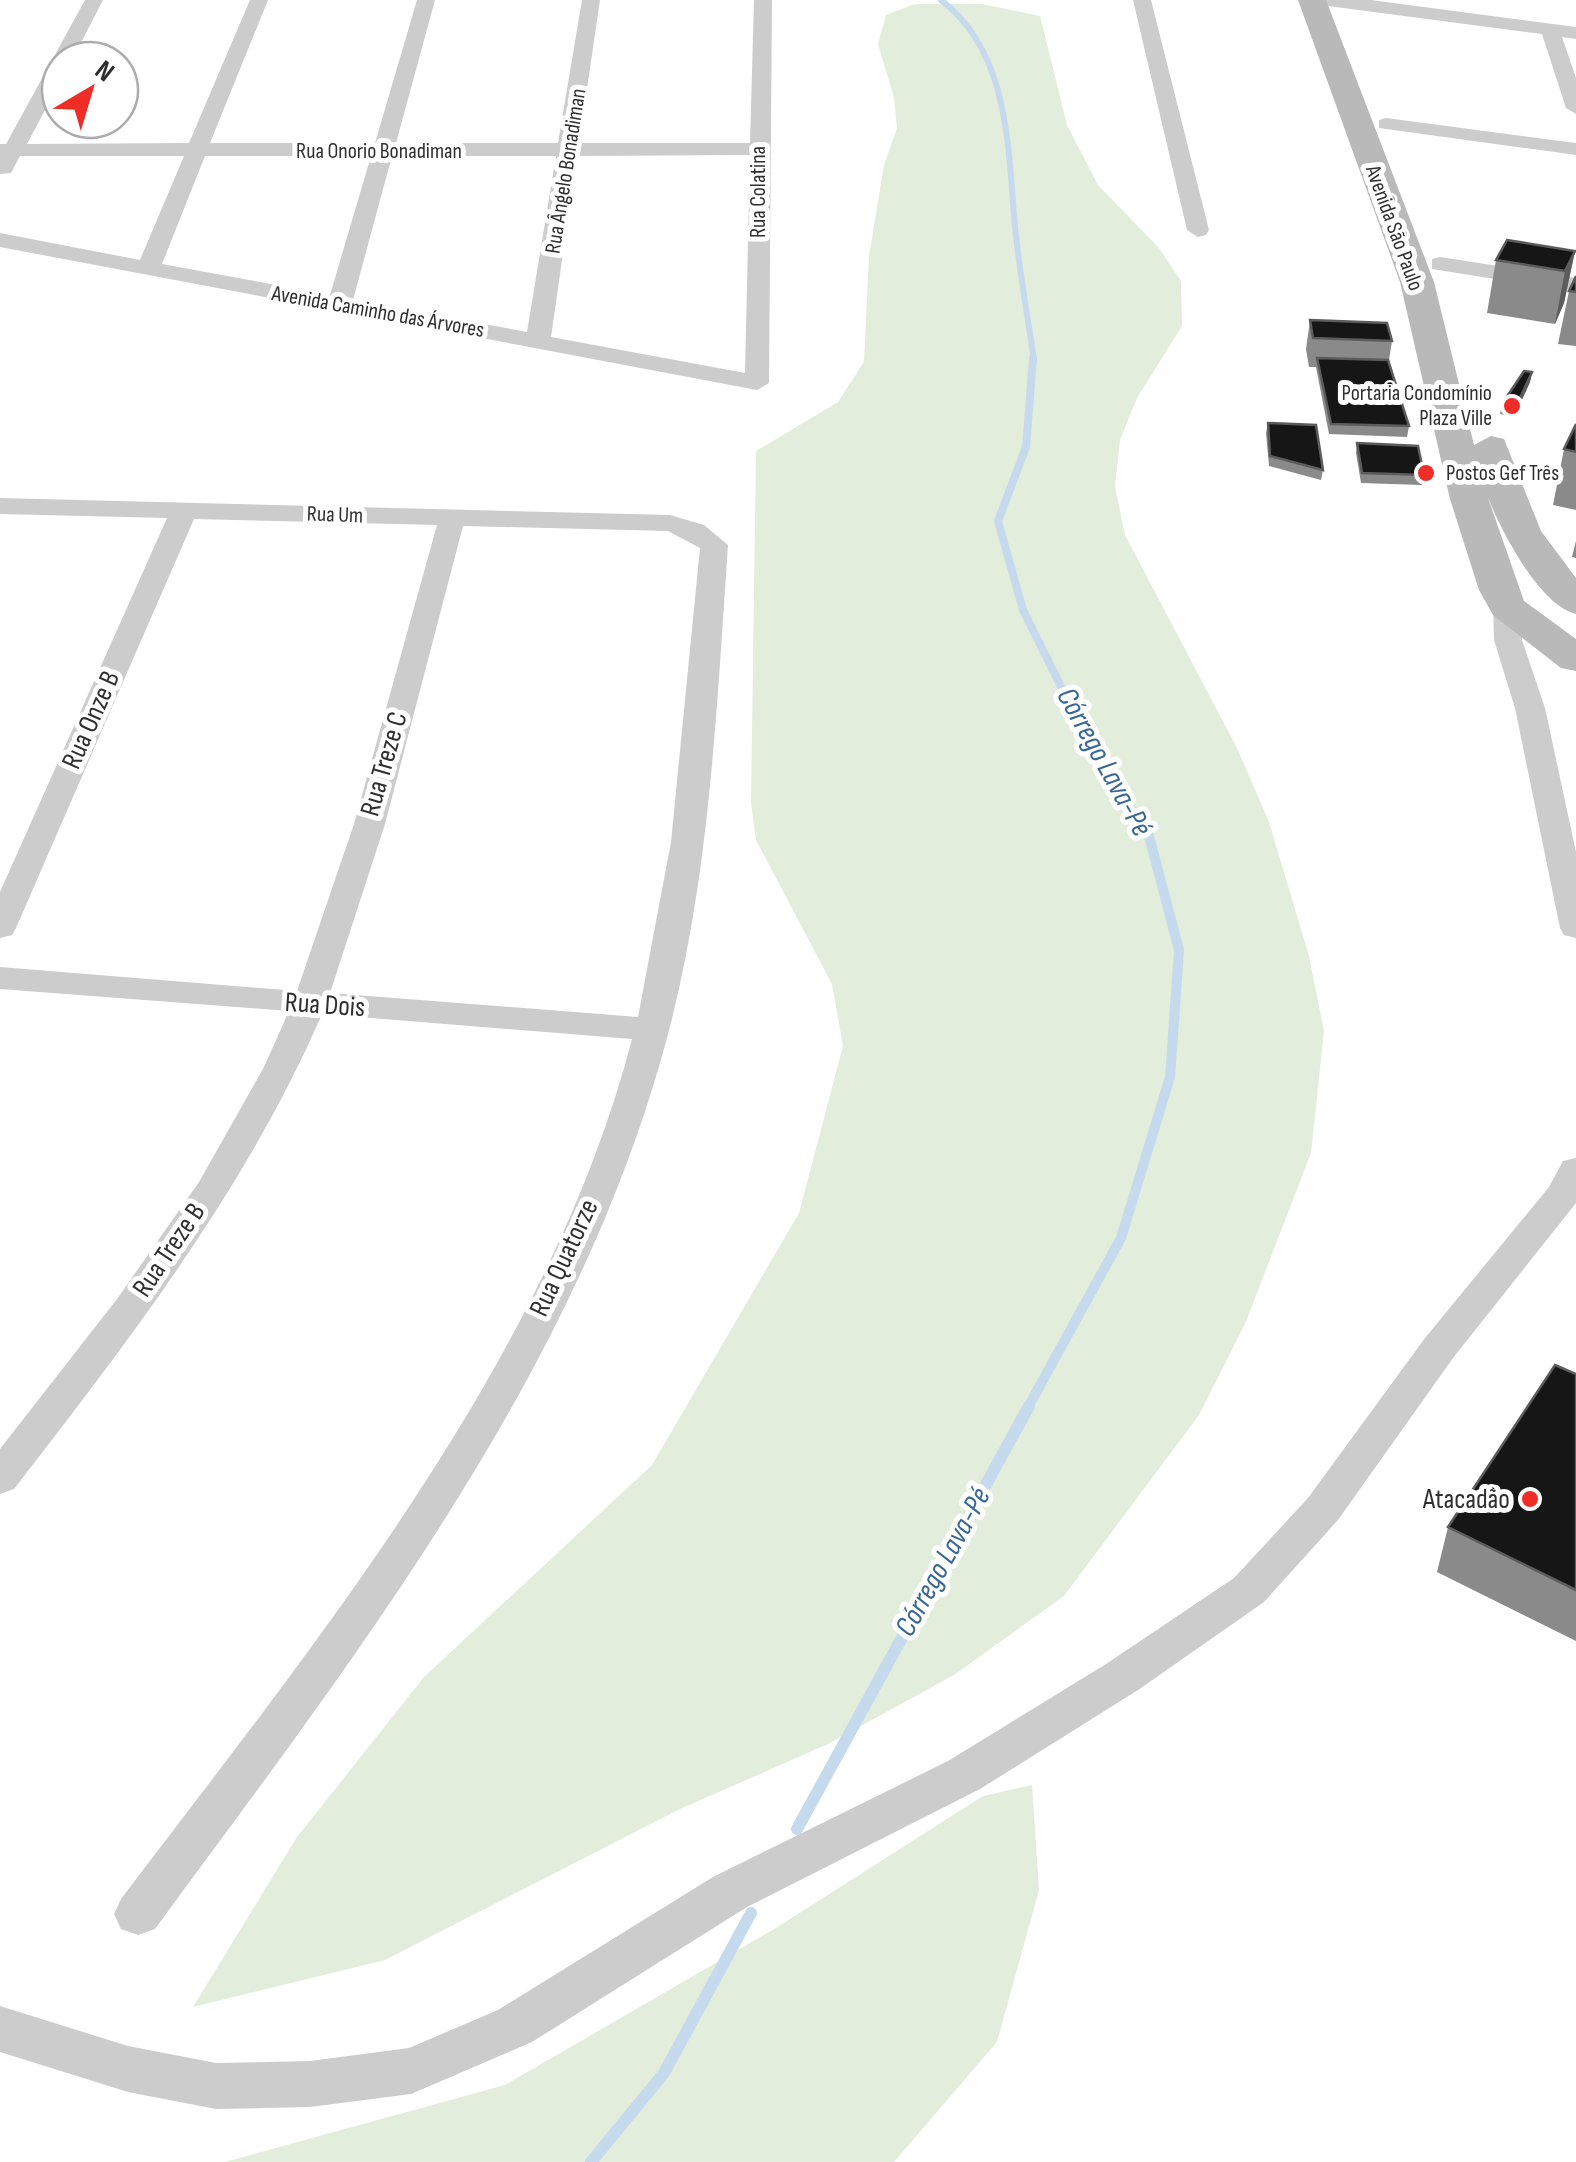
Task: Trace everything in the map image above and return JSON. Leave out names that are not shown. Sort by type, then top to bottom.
[{"type":"street","points":[[73,40],[94,0]]},
{"type":"street","points":[[148,270],[259,0]]},
{"type":"street","points":[[340,306],[426,0]]},
{"type":"street","name":"Rua Ângelo Bonadiman","points":[[538,341],[592,0]]},
{"type":"street","name":"Rua Colatina","points":[[757,383],[763,0]]},
{"type":"street","points":[[1142,0],[1198,230]]},
{"type":"street","name":"Avenida São Paulo","points":[[1312,0],[1417,282],[1469,499],[1507,607]]},
{"type":"street","points":[[1328,0],[1576,33]]},
{"type":"street","name":"Avenida São Paulo","points":[[1342,0],[1440,264],[1506,502],[1526,543],[1576,602]]},
{"type":"street","points":[[1438,0],[1472,20]]},
{"type":"street","points":[[1506,24],[1576,12]]},
{"type":"street","points":[[1550,30],[1576,108]]},
{"type":"street","points":[[0,174],[7,150],[40,96]]},
{"type":"street","points":[[1386,124],[1576,149]]},
{"type":"street","name":"Rua Onorio Bonadiman","points":[[7,150],[758,149]]},
{"type":"street","name":"Avenida Caminho das Árvores","points":[[0,240],[757,383]]},
{"type":"street","points":[[1440,264],[1576,285]]},
{"type":"street","name":"Rua Um","points":[[0,506],[451,521],[670,523]]},
{"type":"street","name":"Rua Onze B","points":[[0,928],[183,513]]},
{"type":"street","name":"Rua Treze C","points":[[309,1004],[396,724],[451,521]]},
{"type":"street","name":"Rua Quatorze","points":[[138,1914],[352,1628],[486,1411],[566,1262],[622,1129],[650,1030],[683,879],[714,545],[694,531],[670,523]]},
{"type":"street","points":[[1507,607],[1537,600],[1576,602]]},
{"type":"street","points":[[1507,607],[1572,652]]},
{"type":"street","points":[[1507,607],[1508,640],[1530,708],[1576,928]]},
{"type":"street","points":[[1518,673],[1530,662],[1572,652]]},
{"type":"street","name":"Rua Dois","points":[[0,978],[650,1030]]},
{"type":"street","name":"Rua Treze B","points":[[0,1478],[179,1239],[240,1144],[309,1004]]},
{"type":"street","points":[[0,2029],[128,2069],[216,2086],[310,2084],[411,2071],[515,2026],[730,1892],[964,1775],[1122,1677],[1249,1590],[1323,1509],[1451,1333],[1563,1194],[1576,1170]]},
{"type":"green space","points":[[915,4],[982,4],[1040,16],[1067,125],[1098,185],[1159,248],[1181,281],[1182,326],[1137,398],[1120,440],[1115,486],[1125,535],[1237,748],[1269,822],[1309,956],[1324,1031],[1311,1153],[1245,1324],[1199,1415],[1064,1596],[954,1675],[828,1744],[678,1810],[385,1960],[193,2007],[297,1837],[424,1677],[652,1465],[799,1213],[843,1046],[832,984],[756,840],[751,803],[756,451],[838,402],[864,362],[869,256],[884,165],[897,128],[894,98],[878,44],[886,15]]},
{"type":"green space","points":[[1032,1785],[1039,1890],[997,2042],[894,2162],[225,2162],[505,2085],[776,1928],[983,1796]]},
{"type":"building","points":[[1507,240],[1575,251],[1565,271],[1496,260]]},
{"type":"building","points":[[1310,320],[1387,323],[1392,341],[1313,338]]},
{"type":"building","points":[[1317,358],[1388,360],[1409,426],[1331,424]]},
{"type":"building","points":[[1524,371],[1532,372],[1516,407],[1502,404]]},
{"type":"building","points":[[1268,423],[1316,425],[1323,470],[1270,456]]},
{"type":"building","points":[[1576,424],[1576,452],[1564,449]]},
{"type":"building","points":[[1357,443],[1418,446],[1424,475],[1362,473]]},
{"type":"building","name":"Atacadão","points":[[1555,1365],[1576,1374],[1576,1590],[1448,1527]]},
{"type":"waterway","name":"Córrego Lava-Pé","points":[[941,0],[979,44],[1000,99],[1034,360]]},
{"type":"waterway","name":"Córrego Lava-Pé","points":[[1033,358],[1026,447],[998,521],[1023,610],[1076,717],[1139,820]]},
{"type":"waterway","name":"Córrego Lava-Pé","points":[[1027,1409],[1121,1238],[1170,1077],[1179,950],[1149,836],[1138,817]]},
{"type":"waterway","name":"Córrego Lava-Pé","points":[[797,1829],[1029,1406]]},
{"type":"waterway","name":"Córrego Lava-Pé","points":[[591,2162],[664,2073],[751,1913]]},
{"type":"place","name":"Portaria Condomínio Plaza Ville","points":[[1512,406]]},
{"type":"place","name":"Postos Gef Três","points":[[1426,473]]},
{"type":"place","name":"Atacadão","points":[[1530,1499]]}]
